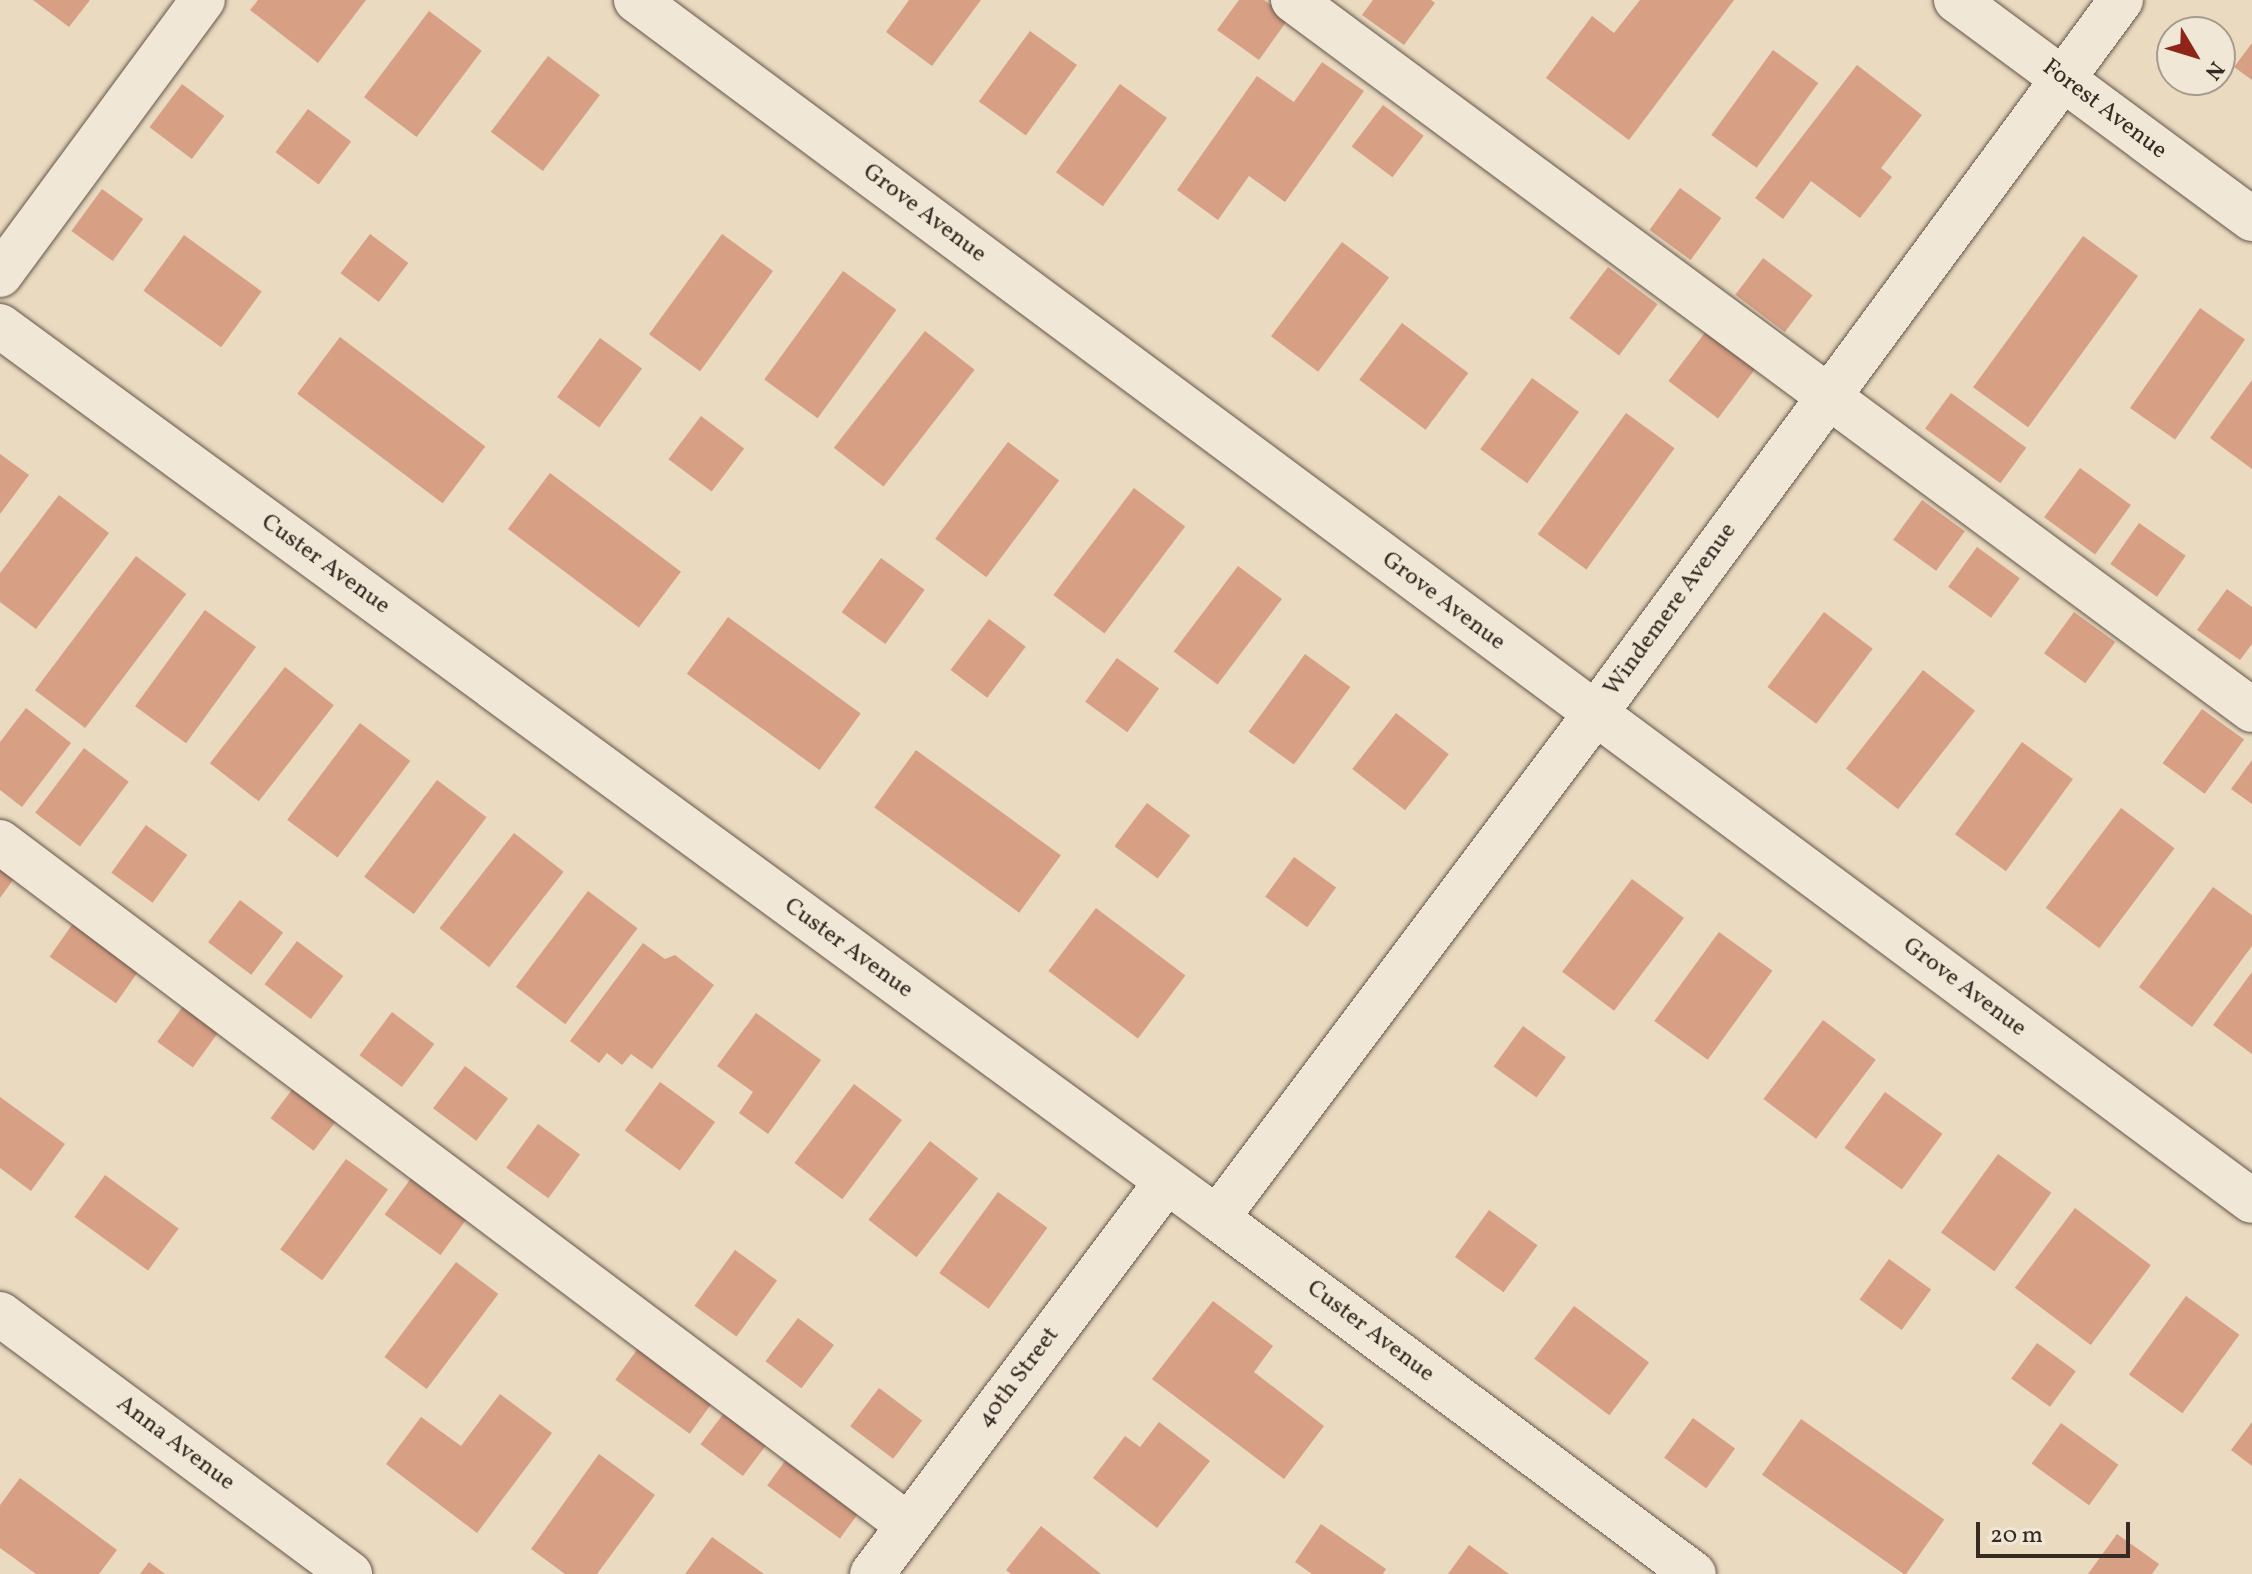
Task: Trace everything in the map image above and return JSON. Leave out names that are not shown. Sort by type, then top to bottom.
[{"type":"street","points":[[0,275],[203,0]]},
{"type":"street","name":"Grove Avenue","points":[[636,0],[2252,1201]]},
{"type":"street","points":[[1293,0],[2252,710]]},
{"type":"street","name":"Forest Avenue","points":[[1956,0],[2252,219]]},
{"type":"street","name":"Windemere Avenue","points":[[1217,1218],[1595,714],[2121,0]]},
{"type":"street","name":"Custer Avenue","points":[[0,326],[1217,1218],[1694,1574]]},
{"type":"street","points":[[0,842],[908,1525]]},
{"type":"street","name":"40th Street","points":[[872,1574],[1166,1182]]},
{"type":"street","name":"Anna Avenue","points":[[0,1314],[350,1574]]},
{"type":"building","points":[[33,0],[90,0],[69,27]]},
{"type":"building","points":[[258,0],[366,0],[318,63],[250,10]]},
{"type":"building","points":[[909,0],[981,0],[932,66],[886,32]]},
{"type":"building","points":[[1239,0],[1264,0],[1289,18],[1259,60],[1217,30]]},
{"type":"building","points":[[1373,0],[1431,0],[1435,3],[1404,45],[1362,15]]},
{"type":"building","points":[[1640,0],[1734,0],[1629,140],[1546,78],[1592,16],[1614,33]]},
{"type":"building","points":[[429,11],[482,51],[417,137],[364,97]]},
{"type":"building","points":[[1030,31],[1077,65],[1026,135],[979,101]]},
{"type":"building","points":[[2252,43],[2252,80],[2236,68]]},
{"type":"building","points":[[1773,50],[1818,83],[1757,168],[1711,135]]},
{"type":"building","points":[[548,56],[600,95],[543,171],[491,132]]},
{"type":"building","points":[[1322,62],[1364,91],[1285,202],[1249,176],[1218,220],[1177,190],[1257,76],[1294,102]]},
{"type":"building","points":[[1857,65],[1922,115],[1881,168],[1892,177],[1860,218],[1811,181],[1783,219],[1755,198]]},
{"type":"building","points":[[182,84],[224,116],[192,159],[150,127]]},
{"type":"building","points":[[1120,84],[1167,118],[1103,206],[1056,172]]},
{"type":"building","points":[[1383,105],[1424,136],[1392,177],[1352,147]]},
{"type":"building","points":[[308,109],[351,141],[319,185],[276,152]]},
{"type":"building","points":[[1680,188],[1721,218],[1691,260],[1649,230]]},
{"type":"building","points":[[102,189],[143,219],[113,261],[71,231]]},
{"type":"building","points":[[370,234],[408,263],[379,302],[341,273]]},
{"type":"building","points":[[722,234],[773,271],[700,371],[649,334]]},
{"type":"building","points":[[184,235],[262,291],[221,347],[143,291]]},
{"type":"building","points":[[2083,236],[2138,276],[2028,427],[1973,387]]},
{"type":"building","points":[[1342,242],[1389,278],[1318,372],[1271,336]]},
{"type":"building","points":[[1763,258],[1813,295],[1785,332],[1735,295]]},
{"type":"building","points":[[1608,267],[1658,304],[1619,355],[1569,318]]},
{"type":"building","points":[[843,271],[896,310],[818,418],[764,379]]},
{"type":"building","points":[[2200,308],[2245,340],[2175,439],[2130,408]]},
{"type":"building","points":[[1402,323],[1468,373],[1426,430],[1359,380]]},
{"type":"building","points":[[1707,330],[1757,367],[1718,418],[1668,381]]},
{"type":"building","points":[[925,331],[975,370],[884,486],[834,448]]},
{"type":"building","points":[[340,337],[485,447],[443,503],[297,394]]},
{"type":"building","points":[[600,338],[642,369],[599,428],[557,397]]},
{"type":"building","points":[[1532,378],[1579,412],[1527,483],[1480,449]]},
{"type":"building","points":[[2252,380],[2252,469],[2210,438]]},
{"type":"building","points":[[1951,393],[2026,448],[2000,483],[1925,429]]},
{"type":"building","points":[[1626,413],[1675,448],[1586,570],[1538,534]]},
{"type":"building","points":[[701,416],[744,448],[712,492],[669,459]]},
{"type":"building","points":[[1008,442],[1059,481],[986,577],[935,539]]},
{"type":"building","points":[[0,454],[29,475],[0,514]]},
{"type":"building","points":[[2080,468],[2131,505],[2095,554],[2044,517]]},
{"type":"building","points":[[550,473],[681,572],[639,628],[508,529]]},
{"type":"building","points":[[1134,488],[1185,527],[1104,634],[1053,595]]},
{"type":"building","points":[[59,495],[109,533],[36,629],[0,602],[0,573]]},
{"type":"building","points":[[1922,500],[1965,531],[1936,571],[1893,540]]},
{"type":"building","points":[[2139,523],[2186,556],[2157,597],[2110,564]]},
{"type":"building","points":[[1977,547],[2020,578],[1991,618],[1948,587]]},
{"type":"building","points":[[136,556],[186,594],[85,728],[35,690]]},
{"type":"building","points":[[881,558],[925,590],[885,644],[842,612]]},
{"type":"building","points":[[1238,566],[1282,599],[1218,685],[1174,651]]},
{"type":"building","points":[[2227,589],[2252,607],[2252,644],[2240,660],[2197,630]]},
{"type":"building","points":[[205,610],[256,647],[186,743],[135,706]]},
{"type":"building","points":[[1824,612],[1873,649],[1816,724],[1767,687]]},
{"type":"building","points":[[2074,612],[2115,642],[2085,683],[2044,653]]},
{"type":"building","points":[[728,617],[861,713],[820,770],[687,674]]},
{"type":"building","points":[[989,619],[1026,647],[987,698],[950,670]]},
{"type":"building","points":[[1305,654],[1350,687],[1294,765],[1249,732]]},
{"type":"building","points":[[1117,658],[1159,689],[1127,732],[1085,702]]},
{"type":"building","points":[[285,667],[334,705],[259,801],[210,763]]},
{"type":"building","points":[[1923,670],[1975,711],[1898,809],[1846,769]]},
{"type":"building","points":[[26,708],[71,743],[22,807],[0,790],[0,742]]},
{"type":"building","points":[[2202,709],[2244,740],[2205,794],[2163,763]]},
{"type":"building","points":[[1396,713],[1449,754],[1405,810],[1352,769]]},
{"type":"building","points":[[360,723],[410,761],[337,858],[287,820]]},
{"type":"building","points":[[2022,742],[2073,779],[2006,871],[1955,834]]},
{"type":"building","points":[[84,748],[129,782],[80,846],[35,813]]},
{"type":"building","points":[[916,750],[1061,855],[1019,913],[874,807]]},
{"type":"building","points":[[2252,760],[2252,804],[2231,789]]},
{"type":"building","points":[[437,780],[487,817],[414,914],[364,877]]},
{"type":"building","points":[[1147,803],[1190,835],[1158,879],[1115,846]]},
{"type":"building","points":[[2121,808],[2175,848],[2099,948],[2046,908]]},
{"type":"building","points":[[146,825],[187,855],[153,903],[111,873]]},
{"type":"building","points":[[514,833],[564,872],[489,967],[440,928]]},
{"type":"building","points":[[1294,857],[1336,888],[1307,927],[1265,897]]},
{"type":"building","points":[[0,860],[18,873],[0,898]]},
{"type":"building","points":[[1632,879],[1684,918],[1614,1011],[1562,972]]},
{"type":"building","points":[[2213,887],[2252,915],[2252,946],[2192,1027],[2139,987]]},
{"type":"building","points":[[588,891],[638,928],[565,1024],[516,987]]},
{"type":"building","points":[[240,900],[283,932],[251,975],[208,942]]},
{"type":"building","points":[[1096,908],[1185,975],[1138,1038],[1048,971]]},
{"type":"building","points":[[76,919],[142,965],[116,1003],[50,957]]},
{"type":"building","points":[[1719,932],[1772,971],[1708,1060],[1654,1021]]},
{"type":"building","points":[[297,941],[343,976],[311,1019],[265,984]]},
{"type":"building","points":[[643,943],[665,959],[675,955],[714,985],[652,1069],[631,1054],[622,1065],[607,1053],[599,1063],[570,1041]]},
{"type":"building","points":[[2252,972],[2252,1054],[2213,1025]]},
{"type":"building","points":[[189,998],[225,1024],[193,1068],[157,1042]]},
{"type":"building","points":[[392,1012],[434,1044],[402,1087],[360,1055]]},
{"type":"building","points":[[756,1013],[821,1060],[768,1134],[739,1113],[753,1092],[717,1066]]},
{"type":"building","points":[[1823,1020],[1876,1060],[1816,1139],[1763,1099]]},
{"type":"building","points":[[1523,1026],[1566,1057],[1536,1098],[1494,1066]]},
{"type":"building","points":[[465,1066],[508,1098],[476,1141],[433,1108]]},
{"type":"building","points":[[300,1079],[343,1111],[314,1151],[271,1118]]},
{"type":"building","points":[[660,1082],[715,1122],[680,1171],[625,1131]]},
{"type":"building","points":[[854,1084],[902,1120],[842,1199],[794,1163]]},
{"type":"building","points":[[1885,1092],[1942,1134],[1902,1190],[1844,1148]]},
{"type":"building","points":[[0,1097],[65,1144],[31,1191],[0,1168]]},
{"type":"building","points":[[538,1124],[580,1155],[548,1198],[506,1168]]},
{"type":"building","points":[[930,1141],[978,1179],[917,1257],[868,1220]]},
{"type":"building","points":[[1998,1154],[2051,1193],[1994,1271],[1941,1232]]},
{"type":"building","points":[[346,1159],[388,1190],[322,1280],[280,1250]]},
{"type":"building","points":[[417,1170],[473,1211],[440,1255],[385,1214]]},
{"type":"building","points":[[105,1175],[179,1228],[148,1271],[74,1217]]},
{"type":"building","points":[[998,1192],[1047,1228],[989,1309],[939,1273]]},
{"type":"building","points":[[2075,1208],[2151,1265],[2091,1345],[2015,1288]]},
{"type":"building","points":[[1489,1210],[1538,1245],[1503,1292],[1455,1257]]},
{"type":"building","points":[[735,1250],[777,1281],[737,1336],[694,1306]]},
{"type":"building","points":[[1889,1259],[1931,1290],[1902,1330],[1860,1299]]},
{"type":"building","points":[[456,1262],[498,1294],[427,1389],[384,1357]]},
{"type":"building","points":[[2186,1296],[2239,1335],[2182,1413],[2129,1374]]},
{"type":"building","points":[[1213,1301],[1273,1346],[1254,1372],[1324,1426],[1284,1479],[1152,1379]]},
{"type":"building","points":[[1574,1306],[1649,1363],[1609,1415],[1534,1359]]},
{"type":"building","points":[[798,1318],[834,1345],[801,1388],[766,1361]]},
{"type":"building","points":[[647,1336],[721,1390],[690,1434],[615,1380]]},
{"type":"building","points":[[2037,1343],[2076,1371],[2050,1407],[2011,1379]]},
{"type":"building","points":[[879,1388],[922,1420],[893,1459],[850,1426]]},
{"type":"building","points":[[500,1394],[552,1433],[477,1533],[386,1464],[421,1417],[461,1446]]},
{"type":"building","points":[[733,1401],[775,1433],[743,1476],[701,1444]]},
{"type":"building","points":[[1693,1418],[1735,1449],[1706,1488],[1664,1458]]},
{"type":"building","points":[[1801,1419],[1944,1519],[1904,1574],[1762,1475]]},
{"type":"building","points":[[1159,1422],[1210,1461],[1157,1528],[1093,1478],[1125,1436],[1140,1447]]},
{"type":"building","points":[[2252,1422],[2252,1466],[2231,1450]]},
{"type":"building","points":[[2061,1423],[2118,1465],[2089,1505],[2032,1463]]},
{"type":"building","points":[[793,1450],[866,1503],[840,1538],[767,1486]]},
{"type":"building","points":[[599,1454],[655,1495],[597,1574],[565,1574],[531,1549]]},
{"type":"building","points":[[20,1478],[117,1550],[99,1574],[36,1574],[0,1548],[0,1505]]},
{"type":"building","points":[[1321,1524],[1386,1569],[1383,1574],[1312,1574],[1295,1562]]},
{"type":"building","points":[[1041,1526],[1101,1574],[1011,1574],[1006,1570]]},
{"type":"building","points":[[2117,1534],[2159,1564],[2152,1574],[2088,1574]]},
{"type":"building","points":[[712,1537],[764,1574],[685,1574]]},
{"type":"building","points":[[1469,1545],[1509,1574],[1448,1574]]},
{"type":"building","points":[[149,1562],[165,1574],[140,1574]]}]
